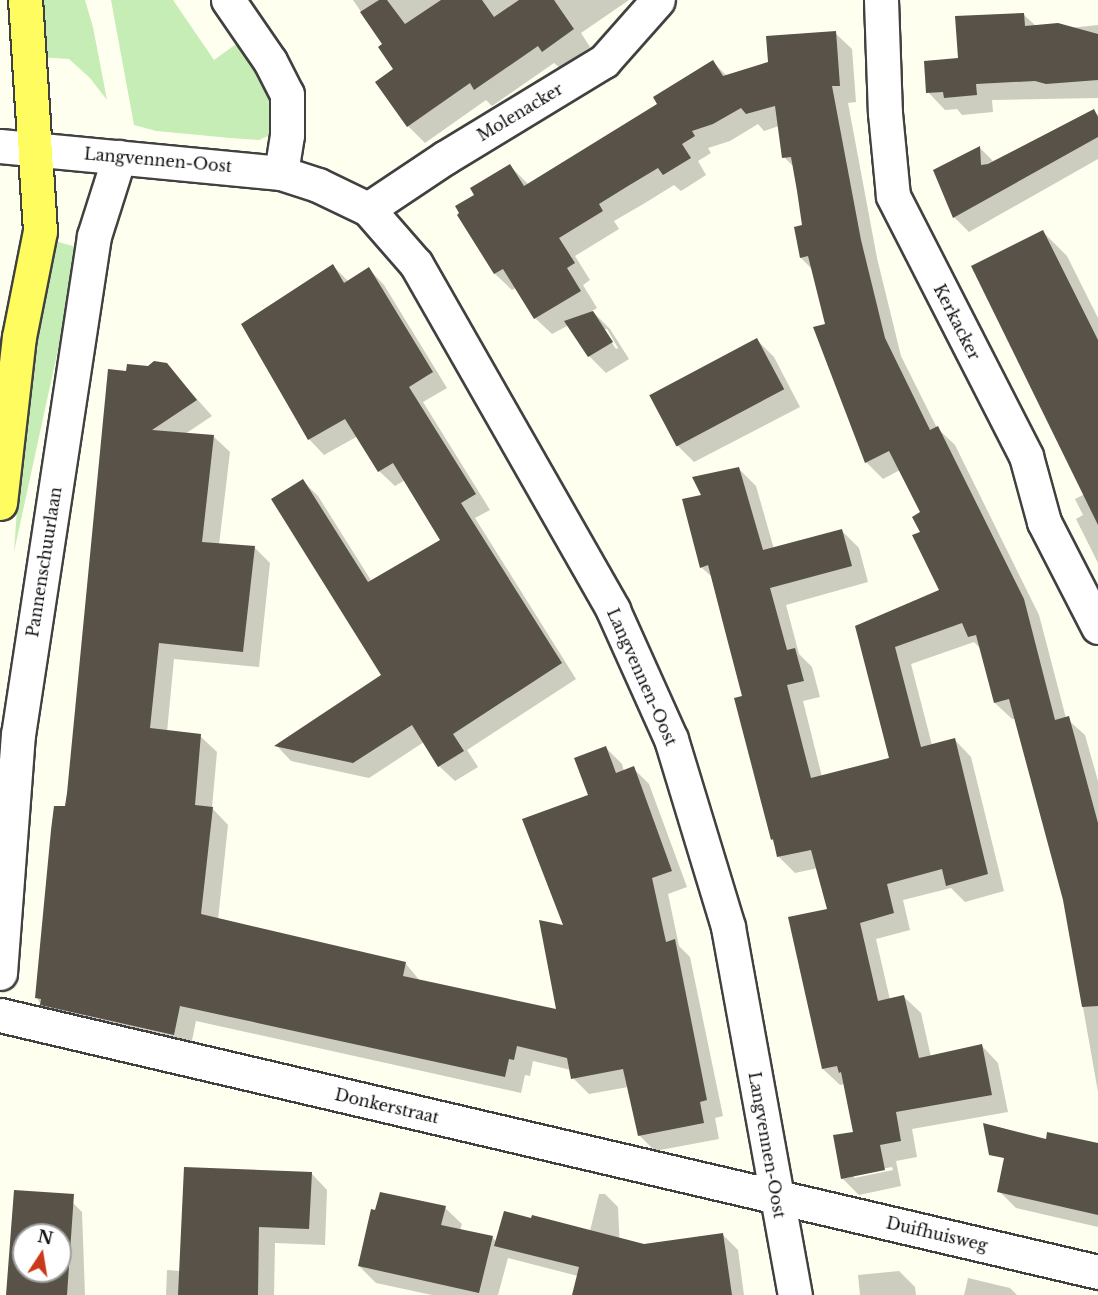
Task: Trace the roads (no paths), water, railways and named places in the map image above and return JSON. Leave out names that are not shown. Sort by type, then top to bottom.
[{"type":"main road","points":[[0,503],[19,337],[40,231],[25,0]]},
{"type":"street","points":[[228,0],[270,61],[287,94],[287,135],[281,173]]},
{"type":"street","name":"Molenacker","points":[[368,209],[446,157],[604,61],[658,0]]},
{"type":"street","name":"Kerkacker","points":[[880,0],[885,113],[893,196],[1026,456],[1044,522],[1098,627]]},
{"type":"street","name":"Langvennen-Oost","points":[[0,146],[281,173],[318,185],[368,209],[416,264],[602,590],[671,739],[728,927],[775,1196],[795,1295]]},
{"type":"street","name":"Pannenschuurlaan","points":[[0,973],[18,735],[94,236],[119,157]]},
{"type":"street","name":"Donkerstraat","points":[[0,1015],[775,1196]]},
{"type":"street","name":"Duifhuisweg","points":[[775,1196],[1098,1272]]}]
